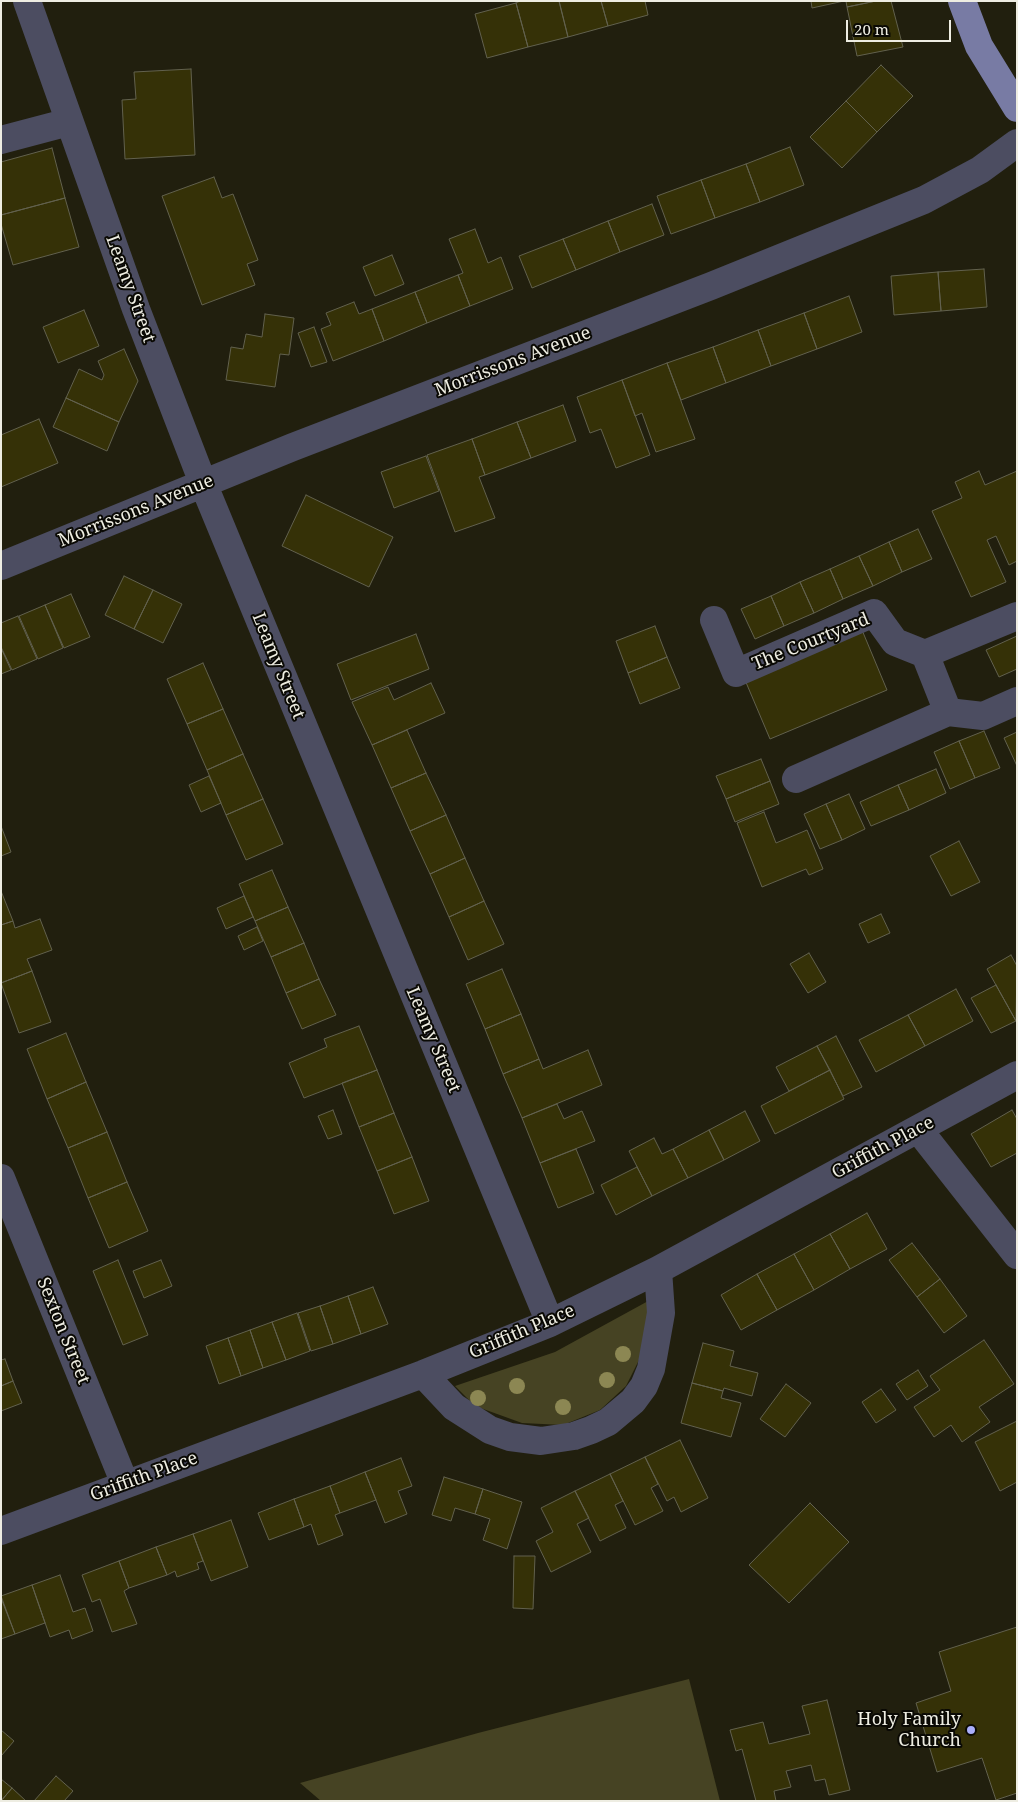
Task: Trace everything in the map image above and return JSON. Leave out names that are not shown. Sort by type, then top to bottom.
[{"type":"main road","points":[[962,1],[979,46],[1017,108]]},
{"type":"street","name":"Leamy Street","points":[[27,1],[136,309],[203,483],[550,1323]]},
{"type":"street","points":[[1,140],[69,122]]},
{"type":"street","name":"Morrissons Avenue","points":[[1,566],[203,483],[711,286],[924,200],[980,170],[1017,143]]},
{"type":"street","name":"The Courtyard","points":[[714,620],[736,672],[874,613],[895,642],[925,654]]},
{"type":"street","points":[[948,712],[925,654],[1017,616]]},
{"type":"street","points":[[796,779],[948,712],[983,716],[1017,701]]},
{"type":"street","name":"Griffith Place","points":[[1,1531],[423,1374],[550,1323],[658,1270],[1017,1075]]},
{"type":"street","points":[[918,1129],[1017,1255]]},
{"type":"street","name":"Sexton Street","points":[[1,1178],[125,1484]]},
{"type":"street","points":[[423,1374],[454,1407],[496,1432],[527,1440],[541,1441],[574,1436],[591,1430],[608,1422],[634,1401],[644,1386],[651,1369],[661,1314],[658,1270]]},
{"type":"shaded area","points":[[650,1300],[643,1352],[626,1386],[600,1410],[563,1425],[522,1423],[475,1406],[455,1386],[555,1352]]},
{"type":"shaded area","points":[[689,1679],[720,1801],[321,1801],[300,1783],[478,1733]]},
{"type":"building","points":[[520,1],[559,1],[568,37],[528,47],[516,3]]},
{"type":"building","points":[[559,1],[601,1],[608,26],[568,37]]},
{"type":"building","points":[[601,1],[645,1],[648,15],[608,26]]},
{"type":"building","points":[[811,1],[844,1],[812,8]]},
{"type":"building","points":[[846,1],[876,1],[847,7]]},
{"type":"building","points":[[876,1],[891,1],[903,47],[857,56],[847,7]]},
{"type":"building","points":[[516,3],[528,47],[487,58],[475,14]]},
{"type":"building","points":[[881,65],[913,96],[877,132],[846,101]]},
{"type":"building","points":[[191,69],[195,155],[125,159],[122,100],[136,99],[134,72]]},
{"type":"building","points":[[846,101],[877,132],[842,168],[810,137]]},
{"type":"building","points":[[790,147],[804,185],[760,202],[746,164]]},
{"type":"building","points":[[52,148],[65,198],[1,215],[1,162]]},
{"type":"building","points":[[746,164],[760,202],[715,218],[701,180]]},
{"type":"building","points":[[214,177],[222,198],[233,194],[258,260],[247,264],[255,285],[202,305],[162,196]]},
{"type":"building","points":[[701,180],[715,218],[671,234],[657,196]]},
{"type":"building","points":[[65,198],[79,247],[13,265],[1,224],[1,215]]},
{"type":"building","points":[[652,204],[664,235],[620,252],[608,221]]},
{"type":"building","points":[[608,221],[620,252],[576,270],[563,239]]},
{"type":"building","points":[[475,229],[488,263],[501,257],[513,289],[470,306],[458,275],[463,273],[449,239]]},
{"type":"building","points":[[563,239],[576,270],[532,288],[519,256]]},
{"type":"building","points":[[392,255],[404,284],[375,296],[363,267]]},
{"type":"building","points":[[984,269],[987,307],[941,311],[938,272]]},
{"type":"building","points":[[938,272],[941,311],[894,315],[891,276]]},
{"type":"building","points":[[458,275],[470,306],[427,323],[415,292]]},
{"type":"building","points":[[415,292],[427,323],[384,341],[372,309]]},
{"type":"building","points":[[849,296],[862,332],[817,349],[804,313]]},
{"type":"building","points":[[354,302],[359,314],[372,309],[384,341],[333,361],[321,329],[331,325],[326,313]]},
{"type":"building","points":[[84,310],[99,346],[58,363],[43,327]]},
{"type":"building","points":[[804,313],[817,349],[771,366],[758,330]]},
{"type":"building","points":[[265,314],[294,318],[289,355],[280,354],[275,387],[226,380],[231,347],[243,349],[246,334],[262,337]]},
{"type":"building","points":[[314,327],[327,362],[311,367],[298,333]]},
{"type":"building","points":[[758,330],[771,366],[726,383],[713,347]]},
{"type":"building","points":[[713,347],[726,383],[681,400],[667,363]]},
{"type":"building","points":[[124,349],[138,381],[119,422],[66,398],[79,369],[102,380],[104,375],[98,361]]},
{"type":"building","points":[[667,363],[695,439],[656,452],[642,413],[635,416],[622,380]]},
{"type":"building","points":[[622,380],[650,455],[616,468],[601,429],[590,433],[577,397]]},
{"type":"building","points":[[66,398],[119,422],[107,451],[53,427]]},
{"type":"building","points":[[563,405],[576,441],[531,458],[517,422]]},
{"type":"building","points":[[39,419],[58,463],[1,487],[1,435]]},
{"type":"building","points":[[517,422],[531,458],[485,475],[472,439]]},
{"type":"building","points":[[472,439],[485,475],[479,477],[495,518],[455,532],[427,455]]},
{"type":"building","points":[[426,456],[439,491],[394,508],[381,472]]},
{"type":"building","points":[[979,471],[985,485],[1017,471],[1017,561],[1009,565],[996,536],[987,540],[1006,582],[971,597],[932,511],[962,498],[955,482]]},
{"type":"building","points":[[306,495],[393,537],[369,587],[282,546]]},
{"type":"building","points":[[918,529],[932,559],[902,572],[889,542]]},
{"type":"building","points":[[889,542],[902,572],[873,586],[859,556]]},
{"type":"building","points":[[859,556],[873,586],[843,599],[830,569]]},
{"type":"building","points":[[830,569],[843,599],[814,613],[800,582]]},
{"type":"building","points":[[124,576],[153,590],[134,629],[105,615]]},
{"type":"building","points":[[800,582],[814,613],[784,626],[771,596]]},
{"type":"building","points":[[153,590],[182,604],[163,643],[134,629]]},
{"type":"building","points":[[71,594],[90,637],[64,648],[45,605]]},
{"type":"building","points":[[771,596],[784,626],[755,639],[741,609]]},
{"type":"building","points":[[45,605],[63,648],[38,659],[19,616]]},
{"type":"building","points":[[18,616],[37,659],[12,670],[1,647],[1,623]]},
{"type":"building","points":[[655,626],[667,657],[628,673],[616,641]]},
{"type":"building","points":[[862,630],[887,690],[770,739],[745,680]]},
{"type":"building","points":[[416,634],[429,669],[351,700],[337,664]]},
{"type":"building","points":[[1017,636],[1017,669],[999,677],[986,650]]},
{"type":"building","points":[[1,648],[11,670],[1,674]]},
{"type":"building","points":[[667,657],[680,688],[640,704],[628,673]]},
{"type":"building","points":[[203,663],[223,709],[187,724],[167,679]]},
{"type":"building","points":[[431,683],[445,713],[372,745],[352,702],[388,687],[394,700]]},
{"type":"building","points":[[223,709],[243,754],[207,770],[187,724]]},
{"type":"building","points":[[407,730],[426,773],[391,788],[372,745]]},
{"type":"building","points":[[984,731],[1000,768],[975,778],[959,741]]},
{"type":"building","points":[[1017,732],[1017,766],[1004,738]]},
{"type":"building","points":[[959,741],[975,778],[950,789],[934,752]]},
{"type":"building","points":[[243,754],[263,799],[226,815],[207,770]]},
{"type":"building","points":[[761,759],[770,781],[726,799],[716,776]]},
{"type":"building","points":[[936,769],[946,793],[909,810],[898,785]]},
{"type":"building","points":[[426,773],[446,815],[410,831],[391,788]]},
{"type":"building","points":[[209,776],[221,803],[201,812],[189,785]]},
{"type":"building","points":[[770,781],[779,804],[735,822],[726,799]]},
{"type":"building","points":[[898,785],[909,810],[871,826],[860,802]]},
{"type":"building","points":[[849,794],[865,829],[842,840],[826,804]]},
{"type":"building","points":[[263,799],[283,844],[246,860],[226,815]]},
{"type":"building","points":[[826,804],[842,840],[820,849],[804,814]]},
{"type":"building","points":[[764,812],[776,843],[807,830],[823,869],[809,875],[806,869],[762,887],[737,823]]},
{"type":"building","points":[[446,815],[465,858],[430,874],[410,831]]},
{"type":"building","points":[[1,826],[11,852],[1,856]]},
{"type":"building","points":[[959,841],[980,882],[951,896],[930,856]]},
{"type":"building","points":[[465,858],[484,901],[449,917],[430,874]]},
{"type":"building","points":[[272,870],[288,907],[255,921],[239,884]]},
{"type":"building","points":[[1,891],[13,921],[1,925]]},
{"type":"building","points":[[244,896],[253,917],[226,929],[217,908]]},
{"type":"building","points":[[484,901],[504,944],[468,960],[449,917]]},
{"type":"building","points":[[288,907],[304,943],[271,957],[255,921]]},
{"type":"building","points":[[881,914],[890,933],[868,943],[859,924]]},
{"type":"building","points":[[40,919],[52,950],[27,959],[32,971],[1,983],[1,925],[13,921],[15,928]]},
{"type":"building","points":[[257,927],[263,941],[244,950],[238,936]]},
{"type":"building","points":[[304,943],[319,979],[286,993],[271,957]]},
{"type":"building","points":[[809,953],[826,982],[808,993],[790,964]]},
{"type":"building","points":[[1011,955],[1017,966],[1016,1021],[987,969]]},
{"type":"building","points":[[502,969],[521,1014],[485,1029],[466,984]]},
{"type":"building","points":[[32,971],[51,1022],[19,1033],[1,983]]},
{"type":"building","points":[[319,979],[336,1015],[302,1029],[286,993]]},
{"type":"building","points":[[996,985],[1016,1021],[991,1033],[971,998]]},
{"type":"building","points":[[956,989],[973,1021],[925,1046],[908,1015]]},
{"type":"building","points":[[521,1014],[539,1059],[503,1074],[485,1029]]},
{"type":"building","points":[[908,1015],[925,1046],[876,1072],[859,1040]]},
{"type":"building","points":[[359,1026],[377,1070],[304,1098],[289,1063],[327,1047],[324,1039]]},
{"type":"building","points":[[66,1033],[86,1082],[47,1099],[27,1049]]},
{"type":"building","points":[[836,1036],[862,1087],[843,1096],[817,1046]]},
{"type":"building","points":[[817,1046],[830,1070],[789,1091],[776,1067]]},
{"type":"building","points":[[588,1050],[602,1085],[522,1118],[503,1074],[539,1059],[543,1069]]},
{"type":"building","points":[[377,1070],[394,1113],[359,1127],[342,1083]]},
{"type":"building","points":[[830,1070],[844,1099],[775,1134],[761,1106]]},
{"type":"building","points":[[86,1082],[107,1132],[68,1148],[47,1099]]},
{"type":"building","points":[[557,1104],[564,1119],[582,1111],[595,1141],[540,1163],[522,1118]]},
{"type":"building","points":[[333,1110],[342,1134],[328,1139],[318,1116]]},
{"type":"building","points":[[1012,1110],[1017,1119],[1017,1153],[991,1167],[971,1134]]},
{"type":"building","points":[[745,1111],[760,1141],[724,1160],[709,1130]]},
{"type":"building","points":[[394,1113],[412,1157],[377,1171],[359,1127]]},
{"type":"building","points":[[709,1130],[724,1160],[688,1178],[673,1149]]},
{"type":"building","points":[[107,1132],[127,1182],[88,1198],[68,1148]]},
{"type":"building","points":[[654,1138],[662,1154],[673,1149],[688,1178],[652,1196],[629,1151]]},
{"type":"building","points":[[576,1149],[594,1193],[558,1208],[540,1163]]},
{"type":"building","points":[[412,1157],[429,1201],[394,1214],[377,1171]]},
{"type":"building","points":[[637,1167],[652,1196],[616,1215],[601,1185]]},
{"type":"building","points":[[127,1182],[148,1231],[109,1248],[88,1198]]},
{"type":"building","points":[[867,1213],[887,1249],[850,1269],[830,1234]]},
{"type":"building","points":[[830,1234],[850,1269],[814,1290],[794,1254]]},
{"type":"building","points":[[912,1243],[940,1279],[917,1297],[889,1260]]},
{"type":"building","points":[[794,1254],[814,1290],[777,1310],[757,1274]]},
{"type":"building","points":[[118,1260],[148,1335],[123,1345],[93,1271]]},
{"type":"building","points":[[161,1260],[172,1286],[144,1298],[133,1271]]},
{"type":"building","points":[[757,1274],[777,1310],[741,1330],[721,1295]]},
{"type":"building","points":[[940,1279],[967,1316],[944,1333],[917,1297]]},
{"type":"building","points":[[373,1287],[388,1324],[361,1334],[348,1296]]},
{"type":"building","points":[[348,1296],[361,1334],[333,1344],[320,1306]]},
{"type":"building","points":[[320,1306],[333,1344],[311,1351],[298,1313]]},
{"type":"building","points":[[297,1313],[310,1351],[286,1360],[272,1322]]},
{"type":"building","points":[[272,1322],[286,1360],[263,1368],[250,1330]]},
{"type":"building","points":[[250,1330],[263,1368],[241,1376],[228,1338]]},
{"type":"building","points":[[228,1338],[241,1376],[219,1384],[206,1346]]},
{"type":"building","points":[[984,1340],[1014,1384],[979,1407],[990,1422],[962,1442],[951,1425],[934,1437],[914,1407],[940,1390],[930,1376]]},
{"type":"building","points":[[703,1343],[734,1351],[730,1366],[758,1373],[752,1396],[724,1388],[723,1391],[692,1383]]},
{"type":"building","points":[[5,1359],[13,1381],[1,1386],[1,1360]]},
{"type":"building","points":[[918,1370],[928,1386],[907,1400],[896,1384]]},
{"type":"building","points":[[13,1381],[22,1403],[1,1411],[1,1386]]},
{"type":"building","points":[[692,1383],[723,1391],[721,1398],[741,1403],[731,1437],[681,1423]]},
{"type":"building","points":[[786,1384],[811,1403],[785,1437],[760,1419]]},
{"type":"building","points":[[881,1389],[896,1410],[876,1423],[862,1402]]},
{"type":"building","points":[[1017,1421],[1017,1482],[1000,1491],[975,1442]]},
{"type":"building","points":[[680,1440],[708,1498],[681,1512],[674,1497],[667,1501],[645,1457]]},
{"type":"building","points":[[645,1457],[658,1484],[651,1488],[663,1511],[635,1525],[610,1474]]},
{"type":"building","points":[[401,1458],[412,1486],[398,1491],[407,1514],[385,1523],[365,1472]]},
{"type":"building","points":[[365,1472],[376,1500],[340,1513],[330,1486]]},
{"type":"building","points":[[610,1474],[623,1501],[615,1505],[626,1528],[600,1541],[575,1491]]},
{"type":"building","points":[[444,1477],[483,1489],[475,1514],[455,1508],[451,1521],[432,1515]]},
{"type":"building","points":[[330,1486],[340,1513],[335,1515],[343,1535],[318,1545],[311,1524],[304,1527],[294,1499]]},
{"type":"building","points":[[483,1489],[522,1502],[507,1549],[483,1540],[490,1519],[475,1514]]},
{"type":"building","points":[[575,1491],[589,1518],[577,1524],[591,1552],[551,1572],[536,1541],[553,1532],[541,1508]]},
{"type":"building","points":[[294,1499],[304,1527],[269,1540],[258,1513]]},
{"type":"building","points":[[810,1503],[849,1542],[789,1603],[749,1565]]},
{"type":"building","points":[[231,1520],[248,1567],[211,1581],[193,1534]]},
{"type":"building","points":[[193,1534],[203,1561],[197,1563],[199,1569],[177,1577],[175,1571],[167,1575],[156,1547]]},
{"type":"building","points":[[156,1547],[167,1575],[129,1588],[119,1561]]},
{"type":"building","points":[[514,1556],[535,1556],[533,1609],[513,1608]]},
{"type":"building","points":[[119,1561],[129,1588],[124,1591],[137,1624],[112,1632],[100,1599],[92,1602],[82,1575]]},
{"type":"building","points":[[60,1575],[73,1612],[85,1608],[93,1631],[72,1639],[69,1630],[50,1637],[32,1585]]},
{"type":"building","points":[[32,1585],[45,1623],[15,1634],[1,1596]]},
{"type":"building","points":[[1,1598],[15,1634],[1,1639]]},
{"type":"building","name":"Holy Family Church","points":[[1017,1627],[1017,1793],[996,1800],[982,1758],[937,1772],[916,1703],[951,1691],[939,1652]]},
{"type":"building","points":[[827,1700],[850,1790],[829,1795],[825,1779],[815,1781],[811,1765],[786,1771],[791,1787],[774,1791],[776,1801],[756,1801],[742,1749],[736,1751],[730,1730],[763,1722],[769,1744],[810,1734],[802,1706]]},
{"type":"building","points":[[1,1730],[14,1741],[1,1756]]},
{"type":"building","points":[[56,1776],[73,1791],[64,1801],[34,1801]]},
{"type":"building","points":[[1,1779],[12,1788],[1,1801]]},
{"type":"building","points":[[12,1788],[26,1801],[1,1801]]},
{"type":"place","name":"Holy Family Church","points":[[971,1730]]}]
